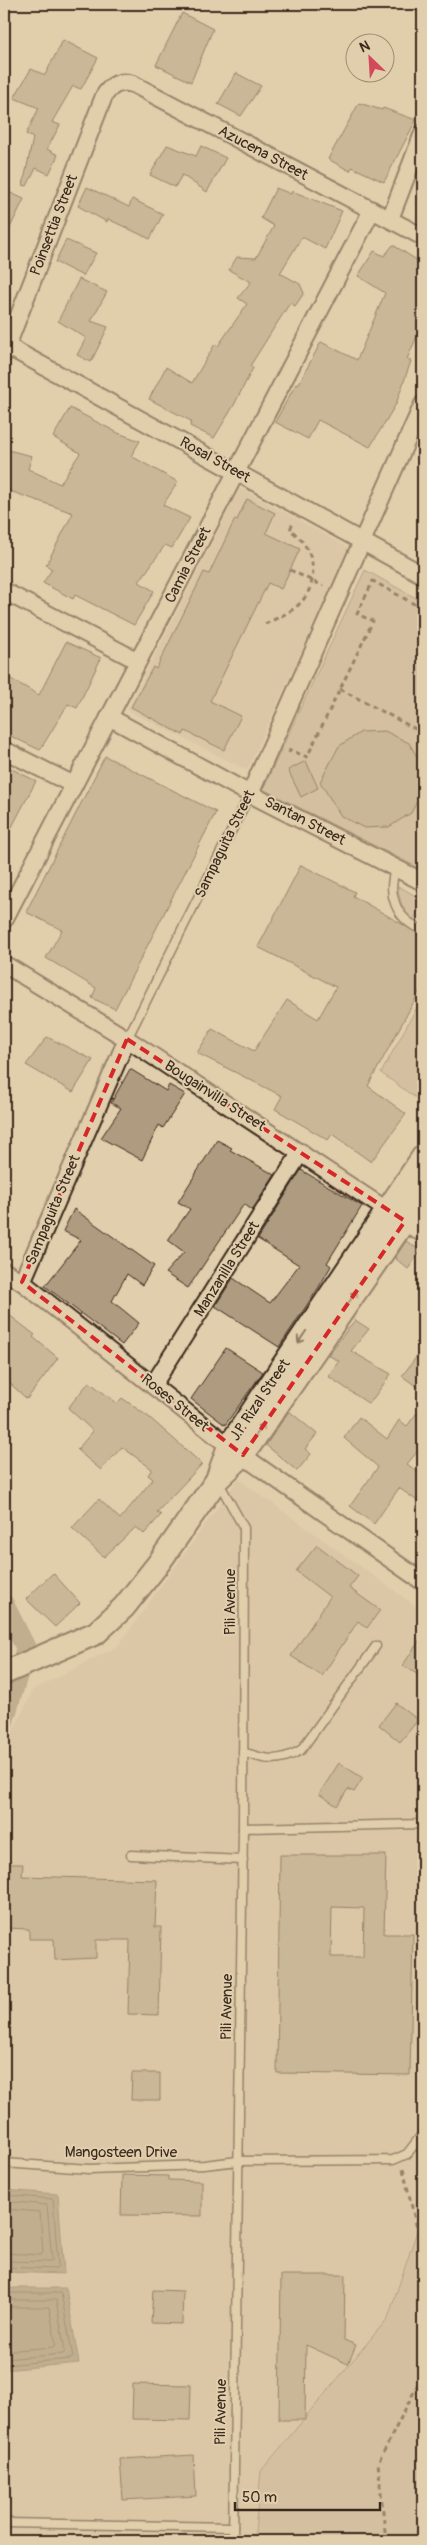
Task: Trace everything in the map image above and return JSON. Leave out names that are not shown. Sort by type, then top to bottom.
[{"type":"main road","name":"J.P. Rizal Street","points":[[406,1221],[423,1157]]},
{"type":"main road","name":"J.P. Rizal Street","points":[[5,1673],[96,1633],[124,1606],[158,1564],[236,1450],[406,1221],[423,1194]]},
{"type":"street","name":"Azucena Street","points":[[104,96],[115,84],[133,84],[423,237]]},
{"type":"street","name":"Poinsettia Street","points":[[7,341],[104,96]]},
{"type":"street","points":[[390,219],[423,133]]},
{"type":"street","name":"Camia Street","points":[[4,920],[372,210]]},
{"type":"street","name":"Rosal Street","points":[[7,341],[236,472],[423,575]]},
{"type":"street","name":"Sampaguita Street","points":[[250,794],[423,404]]},
{"type":"street","points":[[4,592],[138,661]]},
{"type":"street","name":"Santan Street","points":[[108,717],[250,794],[423,882]]},
{"type":"street","points":[[4,750],[74,785]]},
{"type":"street","name":"Bougainvilla Street","points":[[4,964],[127,1039],[406,1221]]},
{"type":"street","name":"Sampaguita Street","points":[[22,1282],[127,1039]]},
{"type":"street","name":"Manzanilla Street","points":[[153,1385],[300,1152]]},
{"type":"street","name":"Roses Street","points":[[4,1271],[22,1282],[236,1450],[422,1577]]},
{"type":"lane","name":"Sampaguita Street","points":[[127,1039],[250,794]]},
{"type":"lane","points":[[396,867],[391,886],[395,904],[406,920],[423,930]]},
{"type":"lane","name":"Pili Avenue","points":[[217,1480],[244,1528],[243,1860],[233,2541]]},
{"type":"lane","points":[[243,1752],[274,1760],[286,1759],[301,1750],[376,1646]]},
{"type":"lane","points":[[243,1828],[423,1824]]},
{"type":"lane","points":[[131,1855],[243,1860]]},
{"type":"lane","points":[[400,2158],[413,2148],[423,2133]]},
{"type":"lane","name":"Mangosteen Drive","points":[[4,2163],[89,2169],[204,2165],[238,2161],[393,2160],[400,2158]]},
{"type":"lane","points":[[4,2523],[233,2527]]},
{"type":"path","points":[[265,624],[296,607],[307,595],[312,580],[313,570],[310,554],[304,542],[290,530],[300,507]]},
{"type":"path","points":[[290,570],[339,593]]},
{"type":"path","points":[[286,759],[290,750],[307,757],[373,621],[357,614],[373,581],[423,608]]},
{"type":"path","points":[[340,689],[423,733]]},
{"type":"path","points":[[418,730],[418,714],[423,705]]},
{"type":"path","points":[[400,2158],[423,2254]]},
{"type":"path","points":[[386,2541],[378,2463],[423,2374]]},
{"type":"highlighted area","points":[[127,1039],[405,1221],[243,1455],[22,1282]]},
{"type":"shaded area","points":[[240,488],[349,548],[247,770],[127,710]]},
{"type":"shaded area","points":[[365,570],[423,602],[423,870],[263,789]]},
{"type":"shaded area","points":[[398,886],[423,900],[413,921],[402,905]]},
{"type":"shaded area","points":[[423,996],[423,1103],[381,1073]]},
{"type":"shaded area","points":[[238,1479],[423,1611],[423,2213],[388,2318],[261,2471],[254,2541],[4,2541],[4,1749],[33,1690],[118,1646]]},
{"type":"shaded area","points":[[423,2213],[423,2541],[254,2541],[261,2471],[388,2318]]},
{"type":"water","points":[[4,2190],[58,2194],[64,2274],[4,2272]]},
{"type":"water","points":[[4,2288],[66,2288],[79,2363],[4,2370]]},
{"type":"building","points":[[182,13],[213,29],[191,82],[156,65]]},
{"type":"building","points":[[63,40],[98,58],[81,89],[73,86],[52,122],[60,125],[47,149],[58,155],[49,174],[36,168],[27,186],[23,185],[33,138],[26,134],[39,108],[14,98],[31,69],[45,75]]},
{"type":"building","points":[[236,73],[261,86],[241,116],[218,104]]},
{"type":"building","points":[[359,103],[382,110],[383,108],[416,120],[384,182],[352,167],[350,171],[328,159]]},
{"type":"building","points":[[167,145],[196,156],[201,146],[226,158],[207,192],[182,175],[175,187],[150,175]]},
{"type":"building","points":[[87,187],[129,207],[132,199],[163,214],[150,239],[108,219],[107,222],[78,206]]},
{"type":"building","points":[[276,188],[291,194],[292,191],[342,211],[325,249],[302,237],[280,273],[300,284],[304,293],[295,306],[290,303],[250,366],[253,368],[214,438],[190,426],[191,421],[149,399],[166,367],[192,383],[215,344],[218,346],[247,304],[238,298],[251,282],[229,270],[237,257],[256,258],[274,226],[261,218]]},
{"type":"building","points":[[4,190],[24,199],[4,240]]},
{"type":"building","points":[[66,240],[96,253],[83,276],[55,262]]},
{"type":"building","points":[[393,245],[423,264],[423,323],[407,359],[411,361],[396,404],[370,447],[318,420],[308,439],[275,422],[321,342],[357,360],[385,293],[358,276],[374,251],[384,256]]},
{"type":"building","points":[[79,279],[107,292],[91,321],[108,327],[91,362],[77,355],[86,338],[58,321]]},
{"type":"building","points":[[70,408],[118,433],[140,441],[131,456],[178,482],[163,505],[190,518],[172,548],[165,545],[139,582],[154,591],[134,625],[75,595],[73,599],[43,583],[52,569],[46,565],[73,513],[4,489],[4,449],[32,456],[28,469],[60,484],[80,453],[53,437]]},
{"type":"building","points":[[247,499],[275,513],[266,533],[300,549],[281,589],[268,583],[210,701],[241,716],[224,750],[185,731],[183,735],[131,707],[153,667],[156,669],[204,572],[209,574],[235,519],[237,520]]},
{"type":"building","points":[[66,642],[101,658],[77,708],[68,704],[40,750],[4,733],[4,675],[39,695]]},
{"type":"building","points":[[385,731],[409,743],[422,765],[423,790],[411,813],[389,827],[364,828],[341,816],[320,782],[339,746],[361,732]]},
{"type":"building","points":[[105,756],[216,812],[115,1009],[92,998],[96,988],[46,958],[62,930],[26,912]]},
{"type":"building","points":[[306,761],[318,788],[301,797],[288,770]]},
{"type":"building","points":[[4,765],[36,781],[4,842]]},
{"type":"building","points":[[301,865],[355,892],[353,896],[423,936],[423,985],[368,1086],[406,1114],[371,1162],[332,1134],[328,1140],[275,1109],[282,1096],[197,1053],[212,1029],[254,1051],[287,1000],[318,1019],[336,987],[258,947]]},
{"type":"building","points":[[47,1037],[93,1060],[73,1092],[26,1065]]},
{"type":"building","points":[[130,1069],[166,1091],[169,1085],[185,1094],[163,1128],[159,1125],[142,1160],[101,1138],[121,1108],[111,1103]]},
{"type":"building","points":[[217,1140],[232,1148],[230,1150],[275,1175],[252,1210],[244,1204],[188,1288],[165,1273],[184,1252],[168,1240],[190,1209],[178,1202]]},
{"type":"building","points":[[301,1170],[362,1206],[327,1263],[331,1266],[319,1287],[279,1347],[215,1306],[233,1278],[270,1303],[299,1265],[258,1239]]},
{"type":"building","points":[[74,1209],[154,1266],[142,1285],[127,1274],[112,1301],[139,1323],[122,1345],[45,1286],[81,1240],[63,1231]]},
{"type":"building","points":[[406,1241],[421,1251],[408,1269],[395,1258]]},
{"type":"building","points":[[4,1311],[35,1335],[33,1337],[58,1358],[27,1399],[4,1378]]},
{"type":"building","points":[[355,1320],[369,1329],[351,1351],[391,1374],[369,1404],[328,1376],[339,1361],[328,1355]]},
{"type":"building","points":[[226,1348],[263,1372],[225,1425],[191,1399]]},
{"type":"building","points":[[423,1348],[423,1391],[402,1376]]},
{"type":"building","points":[[89,1382],[117,1403],[122,1398],[150,1418],[202,1464],[157,1512],[161,1515],[144,1534],[136,1527],[104,1557],[72,1528],[99,1499],[120,1519],[153,1479],[148,1475],[152,1469],[122,1447],[101,1470],[77,1450],[93,1431],[68,1408]]},
{"type":"building","points":[[423,1405],[423,1445],[407,1464],[423,1476],[423,1505],[399,1488],[374,1524],[350,1506],[378,1467],[344,1438],[359,1417],[387,1439],[399,1420],[407,1426]]},
{"type":"building","points":[[289,1411],[317,1434],[305,1449],[311,1454],[297,1471],[266,1445]]},
{"type":"building","points":[[317,1545],[358,1576],[349,1588],[380,1610],[367,1628],[358,1621],[322,1676],[291,1656],[330,1597],[296,1571]]},
{"type":"building","points":[[53,1573],[80,1603],[55,1627],[26,1599]]},
{"type":"building","points":[[423,1635],[423,1678],[403,1665]]},
{"type":"building","points":[[396,1703],[418,1720],[400,1742],[379,1725]]},
{"type":"building","points":[[339,1763],[363,1778],[354,1792],[348,1789],[337,1806],[319,1794]]},
{"type":"building","points":[[280,1855],[386,1855],[384,1934],[413,1934],[410,2075],[277,2073]],"holes":[[[332,1907],[364,1908],[363,1957],[331,1957]]]},
{"type":"building","points":[[4,1864],[23,1864],[22,1876],[157,1880],[155,1927],[161,1927],[159,2015],[128,2014],[130,1940],[96,1940],[96,1958],[55,1960],[54,1939],[29,1939],[29,1929],[6,1928],[7,1907],[4,1907]]},
{"type":"building","points":[[132,2073],[160,2073],[160,2100],[131,2100]]},
{"type":"building","points":[[122,2175],[168,2176],[168,2180],[202,2181],[202,2216],[121,2215]]},
{"type":"building","points":[[281,2275],[345,2275],[344,2340],[356,2345],[348,2364],[306,2345],[305,2420],[279,2420]]},
{"type":"building","points":[[153,2290],[183,2291],[182,2324],[151,2323]]},
{"type":"building","points":[[133,2384],[191,2385],[190,2420],[132,2419]]},
{"type":"building","points":[[194,2455],[196,2496],[123,2500],[120,2459]]},
{"type":"waterway","points":[[4,1604],[26,1648],[4,1721]]}]
